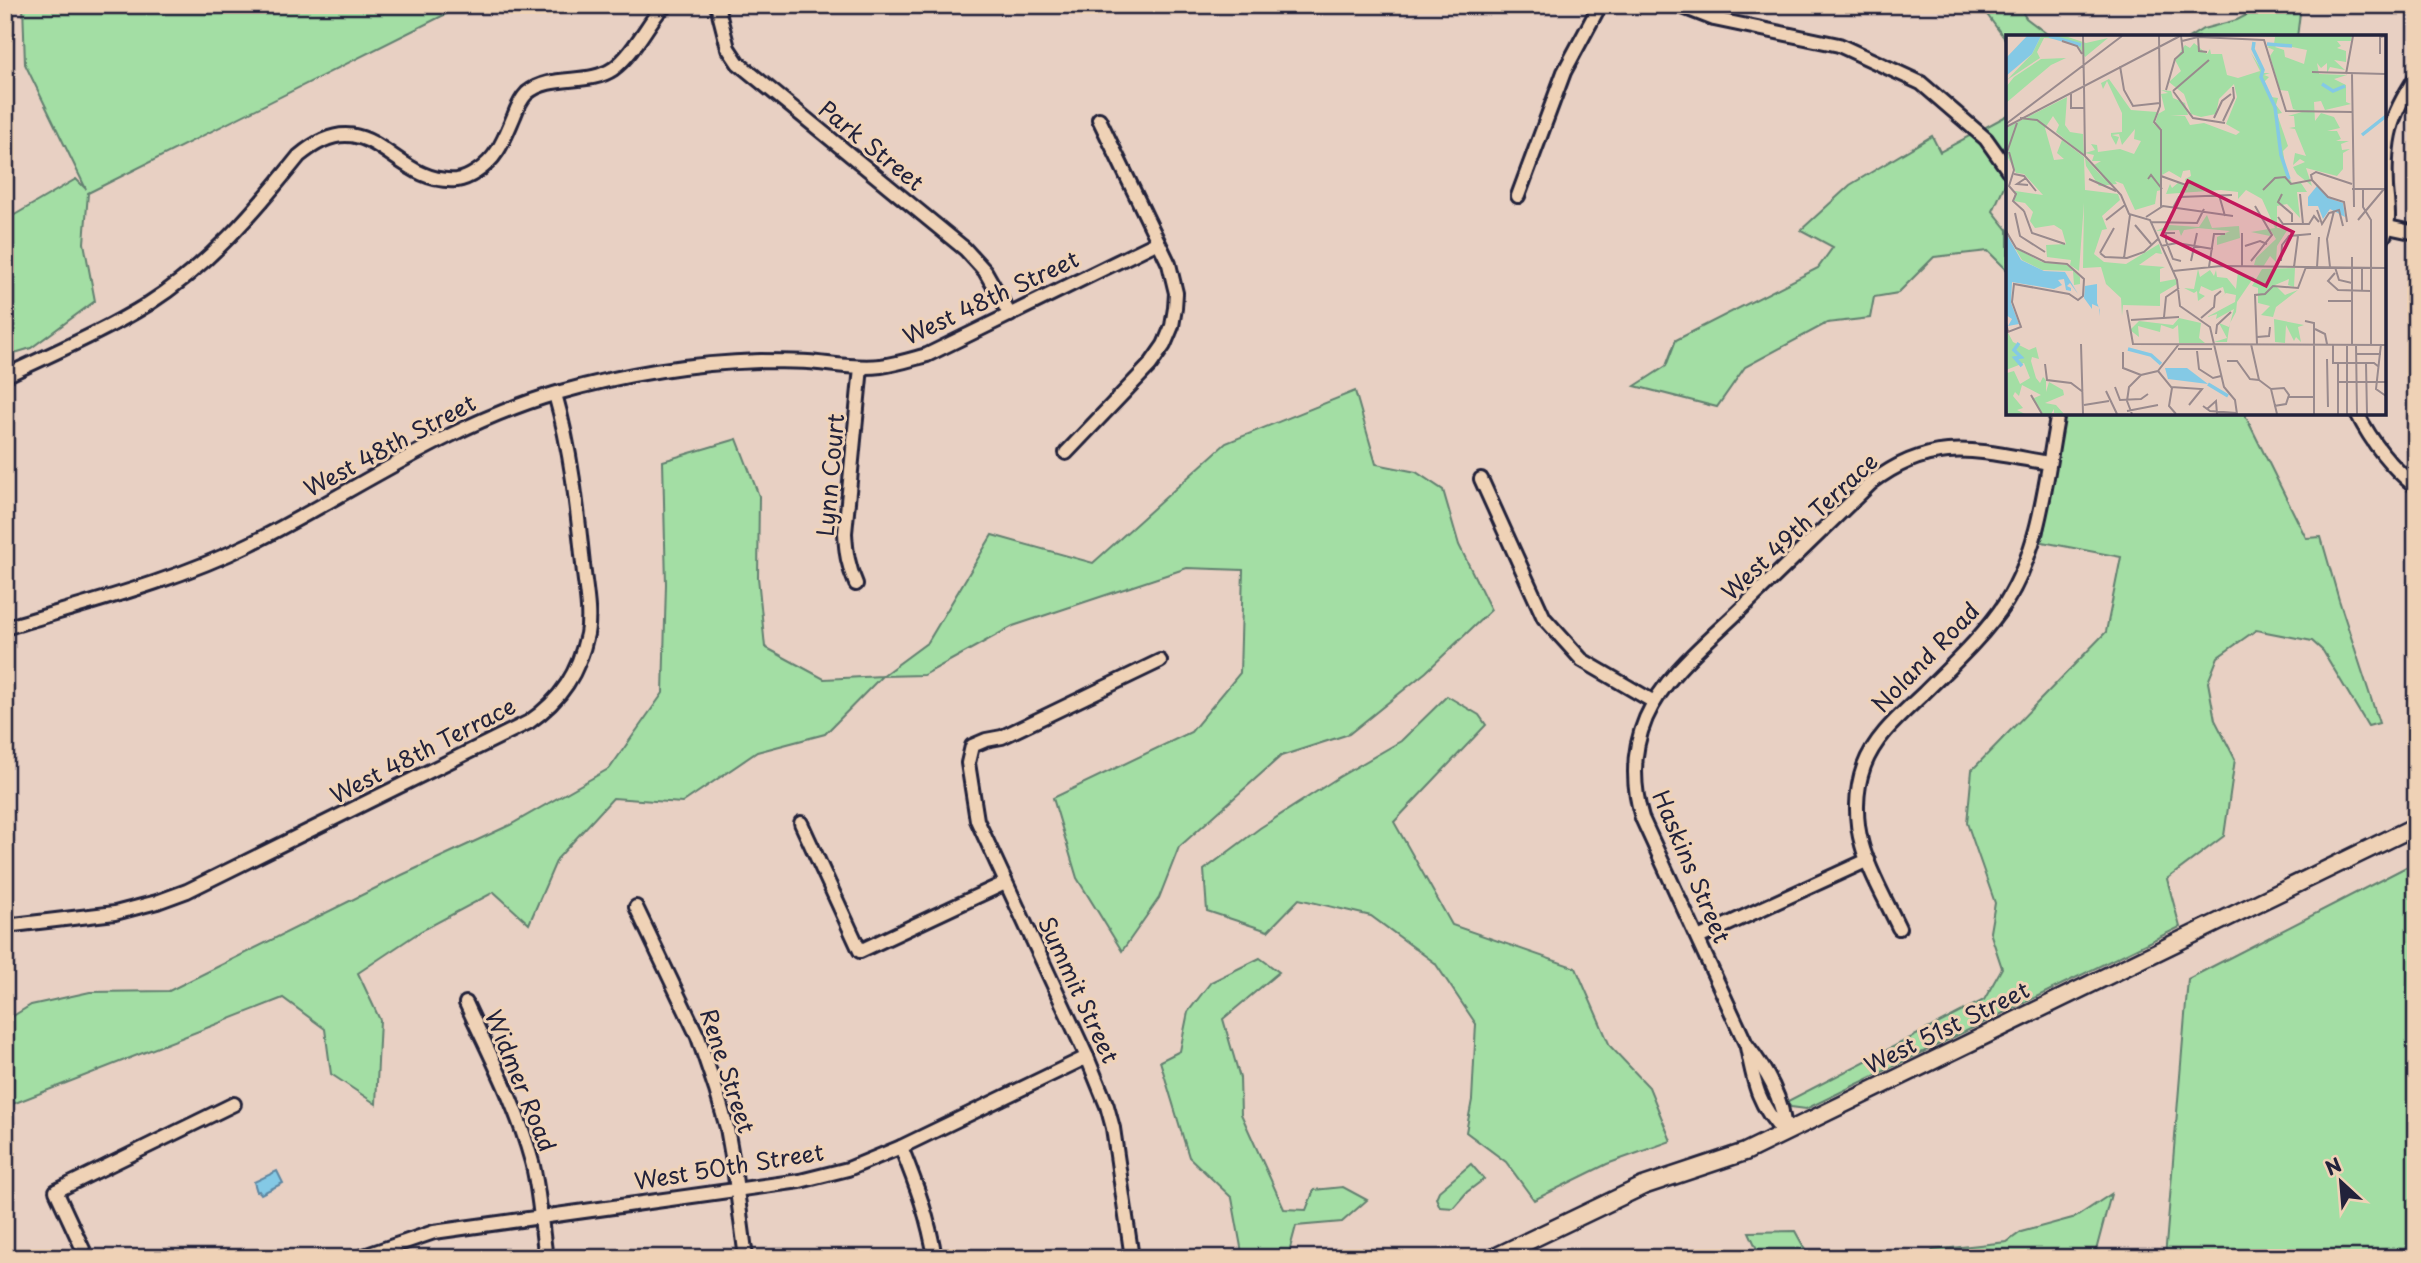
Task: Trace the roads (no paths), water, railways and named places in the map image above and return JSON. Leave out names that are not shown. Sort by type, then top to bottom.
[{"type":"street","points":[[5,376],[135,311],[184,278],[220,248],[244,223],[299,156],[310,146],[323,140],[336,135],[355,135],[370,140],[427,177],[459,180],[471,175],[485,167],[496,155],[526,94],[542,85],[597,76],[612,69],[625,57],[659,11],[667,5]]},
{"type":"street","name":"Park Street","points":[[717,5],[728,48],[738,63],[753,78],[965,248],[985,271],[1010,315]]},
{"type":"street","points":[[1518,195],[1564,72],[1600,5]]},
{"type":"street","points":[[1678,5],[1714,19],[1839,45],[1920,83],[1986,139],[2006,167]]},
{"type":"street","points":[[2416,77],[2393,116],[2388,133],[2386,175],[2386,232],[2416,233]]},
{"type":"street","points":[[1066,453],[1150,365],[1164,345],[1172,326],[1176,293],[1169,264],[1099,119]]},
{"type":"street","name":"West 48th Street","points":[[5,628],[162,580],[248,545],[438,440],[488,417],[555,394],[649,371],[695,366],[770,361],[862,367],[899,363],[927,355],[1158,242]]},
{"type":"street","name":"Lynn Court","points":[[856,584],[849,568],[845,533],[862,367]]},
{"type":"street","name":"West 48th Terrace","points":[[5,926],[115,913],[187,891],[530,722],[546,711],[573,677],[587,631],[587,604],[573,468],[555,394]]},
{"type":"street","name":"Noland Road","points":[[1899,928],[1859,835],[1858,790],[1864,766],[1889,726],[1968,650],[1989,627],[2007,600],[2030,550],[2058,415]]},
{"type":"street","points":[[2358,415],[2400,475],[2416,487]]},
{"type":"street","name":"West 49th Terrace","points":[[1654,702],[1685,663],[1871,483],[1888,470],[1924,454],[1967,449],[2048,463]]},
{"type":"street","points":[[1481,479],[1544,618],[1582,660],[1654,702]]},
{"type":"street","name":"Summit Street","points":[[1132,1258],[1114,1128],[1087,1057],[977,820],[968,763],[972,747],[986,740],[1002,737],[1160,661]]},
{"type":"street","name":"Haskins Street","points":[[1654,702],[1640,736],[1635,763],[1634,786],[1642,818],[1746,1044],[1755,1088],[1769,1117],[1785,1133]]},
{"type":"street","points":[[800,823],[860,951],[1005,883]]},
{"type":"street","name":"West 51st Street","points":[[1493,1258],[1627,1192],[1732,1157],[1785,1133],[2416,826]]},
{"type":"street","points":[[1698,937],[1868,860]]},
{"type":"street","name":"Rene Street","points":[[636,907],[698,1037],[727,1128],[746,1258]]},
{"type":"street","name":"Widmer Road","points":[[466,1003],[508,1092],[522,1129],[536,1181],[546,1258]]},
{"type":"street","name":"West 50th Street","points":[[358,1258],[434,1232],[800,1181],[848,1169],[901,1147],[1087,1057]]},
{"type":"street","points":[[87,1258],[56,1191],[234,1104]]},
{"type":"street","points":[[901,1147],[921,1197],[935,1258]]},
{"type":"water","points":[[277,1171],[283,1183],[261,1194],[257,1192],[254,1182]]}]
